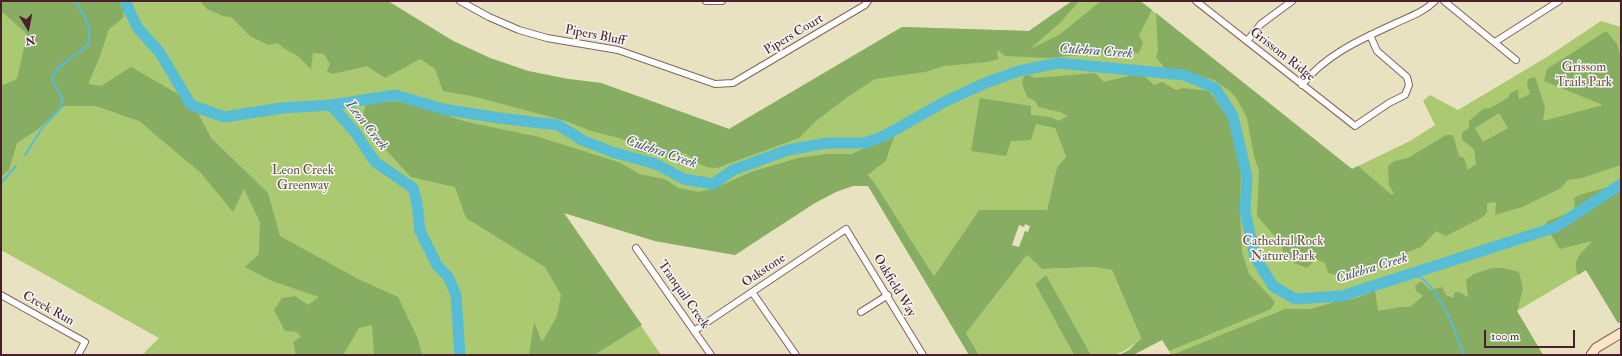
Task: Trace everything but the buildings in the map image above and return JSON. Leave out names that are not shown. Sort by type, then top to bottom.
[{"type":"street","name":"Pipers Bluff","points":[[460,1],[489,17],[519,30],[547,38],[618,50],[715,84],[728,84]]},
{"type":"street","points":[[706,1],[721,1]]},
{"type":"street","name":"Pipers Court","points":[[728,84],[733,83],[865,5],[868,1]]},
{"type":"street","name":"Grissom Ridge","points":[[1196,1],[1355,126],[1389,103],[1406,95],[1409,85],[1407,77],[1377,51],[1370,35]]},
{"type":"street","points":[[1247,41],[1262,24],[1292,1]]},
{"type":"street","points":[[1302,85],[1312,73],[1325,63],[1370,35],[1421,12],[1435,1]]},
{"type":"street","points":[[1444,1],[1516,60]]},
{"type":"street","points":[[1495,42],[1558,1]]},
{"type":"street","name":"Oakstone","points":[[694,331],[846,229]]},
{"type":"street","name":"Oakfield Way","points":[[846,229],[888,295],[923,355]]},
{"type":"street","name":"Tranquil Creek","points":[[636,248],[712,355]]},
{"type":"street","points":[[752,292],[796,355]]},
{"type":"street","name":"Creek Run","points":[[1,295],[85,342],[78,355]]},
{"type":"street","points":[[861,312],[888,295]]},
{"type":"street","points":[[1591,355],[1596,348],[1621,333]]},
{"type":"green space","points":[[1,1],[388,1],[453,41],[490,58],[528,71],[568,79],[601,83],[729,129],[902,27],[1029,31],[1072,1],[1140,1],[1352,169],[1410,141],[1435,125],[1423,101],[1430,95],[1458,110],[1547,57],[1601,21],[1621,27],[1621,322],[1618,323],[1586,270],[1517,311],[1543,355],[1171,355],[1055,128],[1066,157],[1057,167],[1047,210],[979,210],[934,276],[868,175],[886,161],[891,147],[735,255],[655,241],[564,213],[661,355],[142,355],[159,338],[1,250]]},
{"type":"green space","points":[[1,1],[125,1],[123,18],[109,29],[99,59],[88,84],[101,86],[131,67],[192,102],[211,138],[268,193],[280,236],[358,279],[398,297],[418,339],[422,355],[374,355],[372,325],[359,328],[343,355],[296,355],[293,342],[301,337],[297,332],[285,331],[274,310],[282,298],[295,296],[308,305],[319,297],[272,281],[245,267],[259,254],[260,222],[244,189],[233,212],[201,173],[139,121],[96,106],[64,106],[37,130],[17,143],[9,170],[1,177],[1,86],[17,79],[27,34],[1,11]]},
{"type":"green space","points":[[200,1],[388,1],[453,41],[490,58],[528,71],[568,79],[601,83],[729,129],[902,27],[1029,31],[1072,1],[1079,1],[1061,22],[1030,49],[1059,35],[1101,1],[1140,1],[1152,10],[1139,35],[1143,43],[1139,53],[1096,53],[1049,58],[1005,56],[998,50],[997,55],[999,59],[987,62],[944,66],[925,72],[875,79],[846,98],[816,121],[799,138],[717,168],[712,168],[703,166],[685,153],[666,158],[637,151],[623,139],[591,131],[566,121],[476,97],[443,91],[435,69],[420,59],[385,78],[367,66],[332,74],[327,71],[330,64],[324,54],[313,53],[311,69],[298,56],[285,49],[278,43],[268,45],[250,36],[231,17],[223,16],[207,9]]},
{"type":"green space","points":[[1156,13],[1352,169],[1358,166],[1392,195],[1394,193],[1389,186],[1388,166],[1395,161],[1408,158],[1446,135],[1453,135],[1459,156],[1464,158],[1468,170],[1476,164],[1474,149],[1462,140],[1462,133],[1469,128],[1469,121],[1483,109],[1490,108],[1508,98],[1510,93],[1518,90],[1519,99],[1530,94],[1527,85],[1528,79],[1535,77],[1545,107],[1543,121],[1603,105],[1544,81],[1547,69],[1606,31],[1617,44],[1621,58],[1621,165],[1582,178],[1568,180],[1561,188],[1522,207],[1495,215],[1496,202],[1487,203],[1487,212],[1483,217],[1446,236],[1436,231],[1421,247],[1356,271],[1340,276],[1328,273],[1325,263],[1316,259],[1307,268],[1294,263],[1285,257],[1280,242],[1257,216],[1259,171],[1254,156],[1247,118],[1237,99],[1230,91],[1214,80],[1193,74],[1184,77],[1171,76],[1156,57],[1158,51]],"holes":[[[1499,113],[1508,128],[1483,142],[1475,128]]]},
{"type":"green space","points":[[1095,73],[1104,82],[1132,75],[1144,76],[1154,85],[1162,82],[1176,90],[1183,88],[1209,91],[1233,124],[1241,168],[1240,212],[1242,252],[1249,274],[1275,302],[1271,309],[1169,351],[1162,340],[1133,355],[1119,355],[1129,350],[1141,338],[1112,270],[1094,267],[1042,269],[1027,255],[966,333],[979,355],[969,355],[868,186],[853,186],[836,192],[815,203],[735,255],[655,241],[564,213],[642,325],[594,355],[529,355],[534,322],[542,342],[557,316],[561,295],[545,267],[466,218],[455,187],[411,177],[361,123],[366,103],[402,101],[467,122],[539,137],[621,163],[639,174],[664,179],[679,188],[699,192],[715,188],[751,172],[798,158],[827,154],[852,154],[876,142],[894,137],[886,161],[868,175],[934,276],[979,210],[1047,210],[1057,167],[1066,157],[1055,128],[1036,124],[1031,140],[1011,141],[1006,156],[971,151],[980,98],[1031,106],[1031,115],[1050,117],[1059,121],[1068,116],[1060,112],[1038,107],[1035,101],[1027,97],[1022,83],[1024,76],[1029,75],[1035,78]],"holes":[[[1025,224],[1030,226],[1028,232],[1025,231],[1019,247],[1012,245],[1019,225],[1024,227]]]},
{"type":"green space","points":[[1621,182],[1621,322],[1618,323],[1586,270],[1578,275],[1576,269],[1579,256],[1592,241],[1560,249],[1546,227],[1546,222],[1575,210],[1574,198],[1579,195],[1609,187]]},
{"type":"green space","points":[[1027,255],[1042,269],[1094,267],[1112,270],[1141,338],[1129,348],[1119,353],[1091,355],[1046,276],[1035,284],[1074,355],[979,355],[966,333]]},
{"type":"green space","points":[[1492,268],[1503,268],[1519,272],[1523,289],[1517,311],[1543,355],[1172,355],[1285,309],[1311,309],[1338,301],[1354,299],[1375,291],[1378,311],[1400,307],[1410,307],[1423,296],[1416,291],[1415,286],[1421,281],[1430,290],[1442,287],[1446,295],[1453,298],[1455,292],[1459,292],[1468,297],[1466,280],[1474,274]]},
{"type":"green space","points":[[1046,275],[1091,355],[1074,355],[1035,284]]},
{"type":"waterway","points":[[25,155],[43,127],[56,114],[62,103],[61,96],[52,79],[55,72],[88,45],[89,33],[87,22],[75,1]]},
{"type":"waterway","name":"Culebra Creek","points":[[125,1],[137,27],[160,53],[191,105],[224,117],[282,108],[331,105],[395,95],[443,109],[558,125],[582,140],[612,152],[656,164],[684,179],[713,184],[733,170],[788,150],[827,143],[865,143],[884,136],[946,101],[988,82],[1019,71],[1058,63],[1184,75],[1215,88],[1233,116],[1247,177],[1245,211],[1255,257],[1273,286],[1295,299],[1342,296],[1556,227],[1621,184]]},
{"type":"waterway","name":"Leon Creek","points":[[331,105],[355,132],[375,162],[413,188],[417,203],[420,231],[437,265],[449,278],[456,295],[460,355]]},
{"type":"waterway","points":[[1,183],[16,166]]},
{"type":"waterway","points":[[1411,273],[1424,280],[1443,305],[1457,335],[1464,355]]},
{"type":"park label","name":"Grissom Trails Park","points":[[1584,76]]},
{"type":"park label","name":"Leon Creek Greenway","points":[[303,178]]},
{"type":"park label","name":"Cathedral Rock Nature Park","points":[[1283,250]]}]
